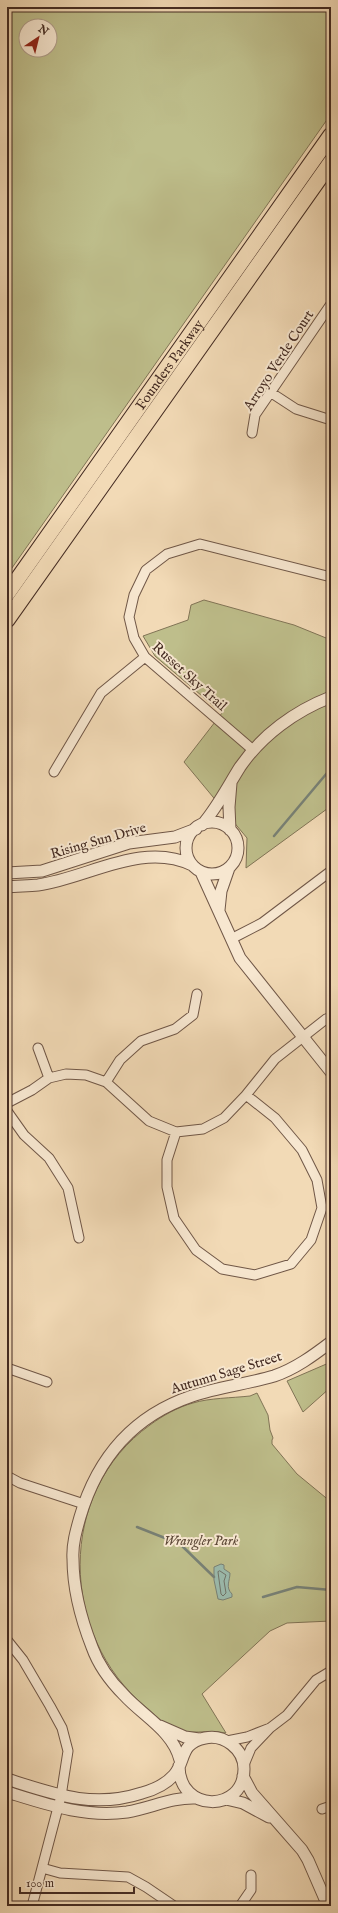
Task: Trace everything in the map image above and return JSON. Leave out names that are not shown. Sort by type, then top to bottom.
[{"type":"highway","name":"Founders Parkway","points":[[7,594],[331,135]]},
{"type":"highway","name":"Founders Parkway","points":[[7,620],[331,162]]},
{"type":"street","name":"Arroyo Verde Court","points":[[252,433],[255,415],[331,304]]},
{"type":"street","points":[[270,392],[296,409],[331,420]]},
{"type":"street","name":"Russet Sky Trail","points":[[253,750],[145,657],[134,638],[128,617],[134,595],[146,570],[167,554],[200,544],[331,578]]},
{"type":"street","points":[[54,772],[101,692],[145,657]]},
{"type":"street","points":[[331,698],[302,710],[281,724],[253,750],[213,813],[188,840],[187,846],[189,859],[192,865],[201,872],[240,958],[331,1072]]},
{"type":"street","points":[[230,830],[229,807],[232,781]]},
{"type":"street","points":[[199,827],[217,823],[230,830],[235,837],[238,850],[234,862],[229,868],[221,891],[219,910]]},
{"type":"street","name":"Rising Sun Drive","points":[[7,874],[42,871],[129,843],[175,836],[199,827]]},
{"type":"street","name":"Rising Sun Drive","points":[[7,886],[38,885],[84,874],[131,859],[154,856],[174,857],[192,865]]},
{"type":"street","points":[[201,872],[216,874],[229,868]]},
{"type":"street","points":[[231,939],[262,923],[331,871]]},
{"type":"street","points":[[106,1082],[120,1060],[142,1041],[175,1029],[193,1015],[197,994]]},
{"type":"street","points":[[7,1103],[32,1090],[49,1078],[66,1074],[86,1075],[106,1082],[149,1121],[176,1132],[203,1129],[224,1118],[246,1095],[275,1059],[326,1019],[331,1017]]},
{"type":"street","points":[[38,1048],[49,1078]]},
{"type":"street","points":[[176,1132],[167,1160],[167,1186],[174,1218],[196,1250],[222,1269],[255,1275],[290,1264],[311,1240],[322,1208],[317,1180],[302,1150],[275,1118],[246,1095]]},
{"type":"street","points":[[7,1111],[24,1135],[49,1158],[68,1188],[79,1238]]},
{"type":"street","name":"Autumn Sage Street","points":[[179,1763],[174,1746],[158,1724],[124,1695],[108,1676],[93,1650],[83,1621],[75,1589],[72,1558],[76,1532],[84,1504],[97,1473],[116,1446],[149,1417],[169,1405],[192,1396],[284,1372],[316,1354],[331,1342]]},
{"type":"street","points":[[7,1368],[47,1382]]},
{"type":"street","points":[[7,1476],[20,1483],[84,1504]]},
{"type":"street","points":[[7,1640],[23,1660],[50,1706],[65,1736],[68,1760],[61,1796],[32,1906]]},
{"type":"street","points":[[226,1799],[237,1790],[252,1748],[270,1728],[287,1714],[316,1680],[331,1672]]},
{"type":"street","name":"Autumn Sage Street","points":[[158,1724],[185,1737],[199,1739]]},
{"type":"street","points":[[227,1741],[246,1737],[270,1728]]},
{"type":"street","points":[[7,1779],[61,1796],[98,1801],[126,1798],[149,1791],[168,1780],[187,1748],[199,1739],[213,1737],[227,1741],[238,1751],[243,1770],[252,1793],[305,1855],[329,1906]]},
{"type":"street","points":[[179,1763],[182,1785],[196,1798]]},
{"type":"street","points":[[7,1792],[58,1808],[104,1814],[149,1808],[177,1799],[196,1798],[208,1802],[226,1799],[243,1804],[275,1821]]},
{"type":"street","points":[[42,1868],[60,1873],[128,1877],[174,1906]]},
{"type":"street","points":[[240,1906],[251,1890],[251,1875]]},
{"type":"green space","points":[[7,7],[331,7],[331,114],[7,575]]},
{"type":"green space","points":[[204,600],[294,625],[331,640],[331,806],[246,868],[247,838],[184,762],[222,713],[155,656],[143,636],[188,620],[191,605]]},
{"type":"green space","points":[[331,1362],[331,1387],[303,1412],[287,1381]]},
{"type":"green space","name":"Wrangler Park","points":[[257,1393],[268,1415],[270,1430],[273,1438],[272,1444],[297,1474],[331,1502],[331,1621],[287,1623],[270,1631],[202,1694],[226,1733],[185,1732],[172,1728],[146,1707],[117,1677],[97,1642],[84,1604],[80,1564],[84,1525],[97,1487],[119,1453],[150,1425],[170,1412],[199,1401],[250,1396]]},
{"type":"water","points":[[221,1564],[224,1565],[224,1569],[230,1573],[228,1586],[232,1594],[232,1597],[223,1600],[218,1599],[214,1580],[214,1567]]},
{"type":"waterway","points":[[274,836],[327,773],[331,771]]},
{"type":"waterway","points":[[137,1527],[180,1544],[214,1577]]},
{"type":"waterway","points":[[263,1597],[297,1587],[331,1590]]}]
